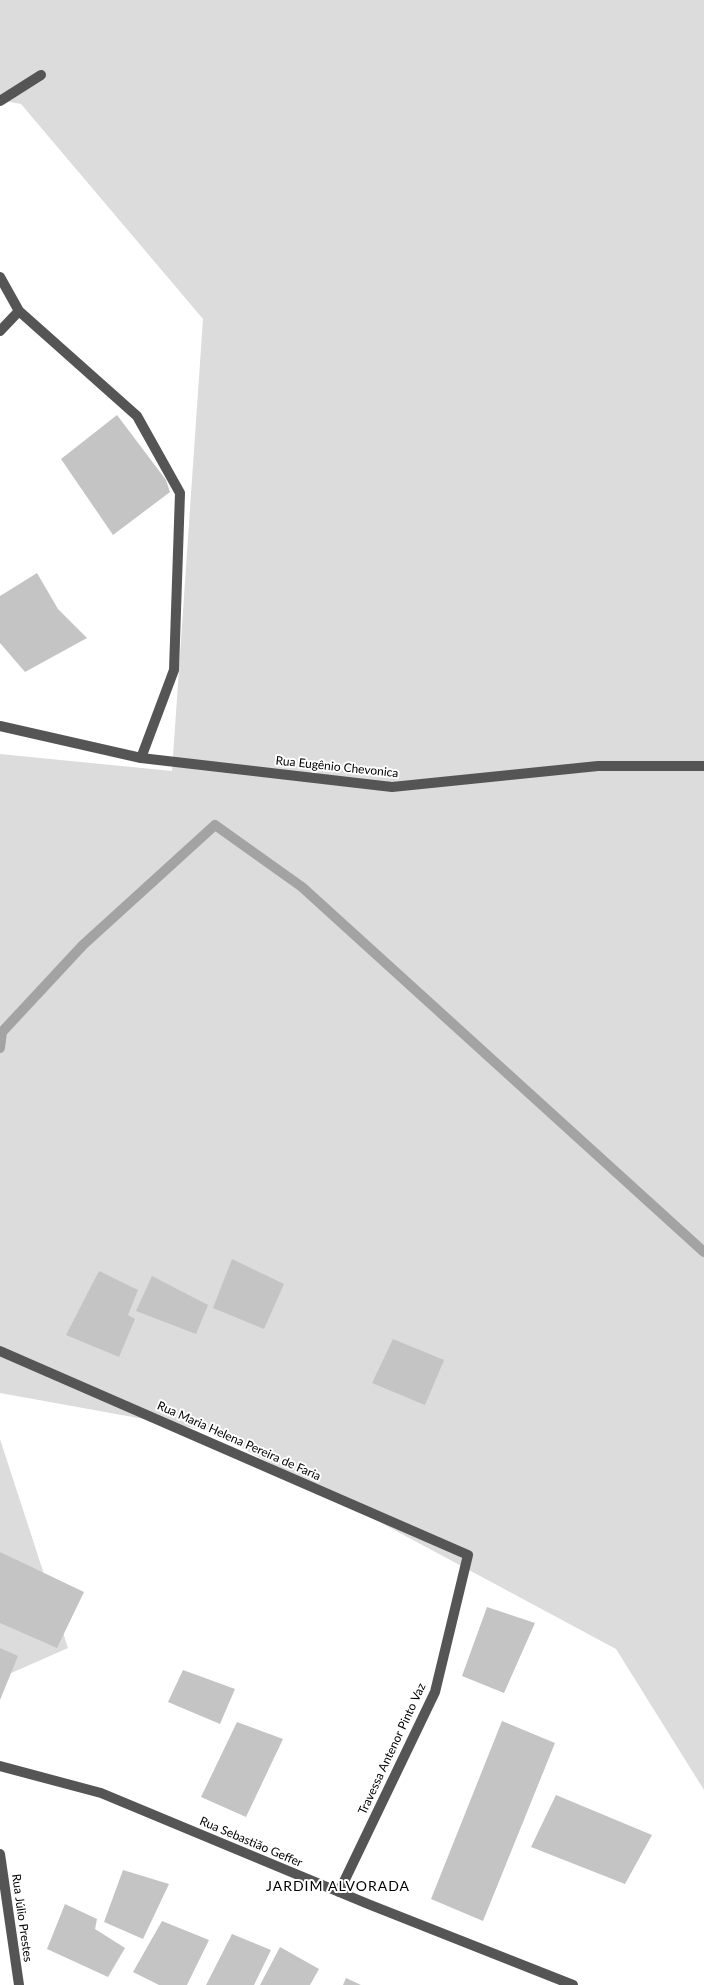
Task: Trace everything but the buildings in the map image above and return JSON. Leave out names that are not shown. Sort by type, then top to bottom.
[{"type":"street","points":[[0,102],[41,75]]},
{"type":"street","points":[[0,277],[19,312],[137,416],[180,493],[174,670],[141,758]]},
{"type":"street","points":[[0,331],[19,312]]},
{"type":"street","name":"Rua Eugênio Chevonica","points":[[0,726],[141,758],[392,787],[598,766],[704,766]]},
{"type":"street","name":"Rua Maria Helena Pereira de Faria","points":[[0,1351],[468,1555]]},
{"type":"street","name":"Travessa Antenor Pinto Vaz","points":[[339,1892],[435,1692],[468,1555]]},
{"type":"street","name":"Rua Sebastião Geffer","points":[[0,1766],[101,1793],[339,1892],[573,1985]]},
{"type":"street","name":"Rua Júlio Prestes","points":[[0,1854],[18,1985]]},
{"type":"shaded area","points":[[0,0],[704,0],[704,1790],[616,1649],[210,1431],[0,1393],[0,754],[172,771],[203,319],[21,104],[0,100]]},
{"type":"shaded area","points":[[0,1439],[68,1648],[0,1678]]},
{"type":"waterway","points":[[0,1048],[2,1032],[83,945],[215,825],[302,887],[704,1252]]},
{"type":"district","name":"JARDIM ALVORADA","points":[[338,1886]]}]
